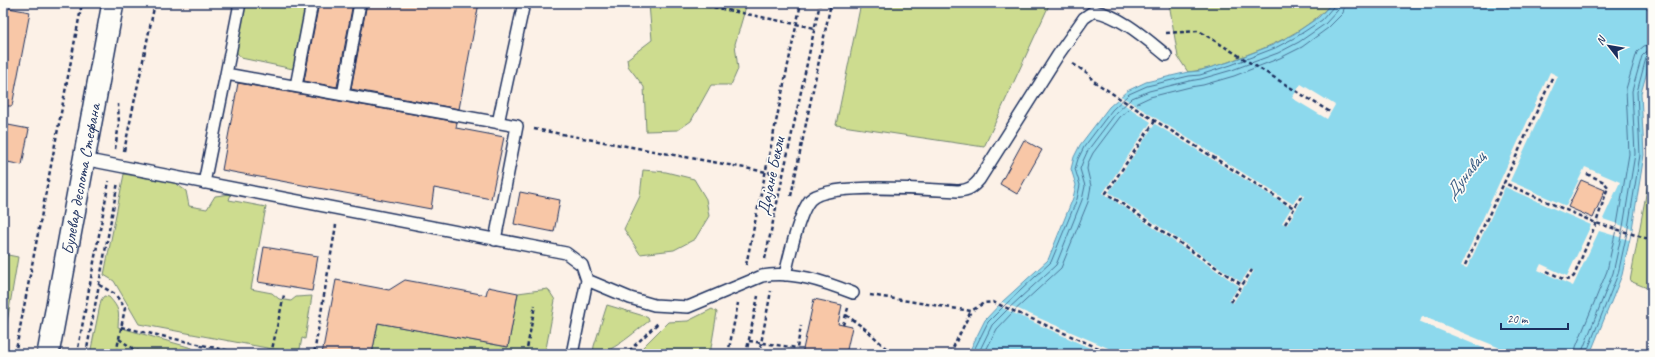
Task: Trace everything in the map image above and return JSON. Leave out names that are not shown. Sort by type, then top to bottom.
[{"type":"street","name":"Булевар деспота Стефана","points":[[48,354],[113,3]]},
{"type":"lane","points":[[204,183],[240,3]]},
{"type":"lane","points":[[296,86],[312,3]]},
{"type":"lane","points":[[343,95],[360,3]]},
{"type":"lane","points":[[498,123],[524,3]]},
{"type":"lane","points":[[780,274],[800,220],[810,200],[822,193],[868,187],[959,191],[973,187],[979,180],[1058,55],[1084,18],[1094,11],[1105,13],[1142,35],[1166,55]]},
{"type":"lane","points":[[226,74],[517,126],[495,240]]},
{"type":"lane","points":[[83,159],[566,253],[582,265],[588,280],[572,354]]},
{"type":"lane","points":[[588,280],[648,303],[688,308],[762,276],[780,274],[831,284],[853,293]]},
{"type":"path","points":[[15,354],[82,3]]},
{"type":"path","points":[[693,3],[815,28]]},
{"type":"path","points":[[728,354],[801,3]]},
{"type":"path","name":"Дајане Бекли","points":[[746,354],[820,3]]},
{"type":"path","points":[[790,200],[831,3]]},
{"type":"path","points":[[1142,35],[1199,31],[1330,112]]},
{"type":"path","points":[[1058,55],[1089,74],[1092,80],[1155,121],[1294,208]]},
{"type":"path","points":[[1465,265],[1552,78]]},
{"type":"path","points":[[1155,121],[1106,193],[1242,286]]},
{"type":"path","points":[[517,126],[783,175]]},
{"type":"path","points":[[1547,271],[1564,280],[1571,279],[1574,276],[1596,223],[1608,187],[1604,182],[1585,173]]},
{"type":"path","points":[[1504,183],[1596,223],[1652,240]]},
{"type":"path","points":[[1285,224],[1302,195]]},
{"type":"path","points":[[303,354],[303,352],[314,354],[334,233]]},
{"type":"path","points":[[1231,302],[1252,270]]},
{"type":"path","points":[[759,354],[780,274]]},
{"type":"path","points":[[99,285],[115,294],[125,308],[116,354]]},
{"type":"path","points":[[853,293],[971,311]]},
{"type":"path","points":[[272,354],[284,294]]},
{"type":"path","points":[[950,354],[971,311],[988,301],[1000,304],[1112,354]]},
{"type":"path","points":[[526,354],[535,305]]},
{"type":"path","points":[[623,354],[628,352],[675,307]]},
{"type":"path","points":[[846,315],[868,331],[892,354]]},
{"type":"path","points":[[749,341],[797,348],[801,326]]},
{"type":"path","points":[[121,327],[243,354]]},
{"type":"path","points":[[119,339],[141,354]]},
{"type":"path","points":[[200,354],[202,345]]},
{"type":"green space","points":[[244,3],[306,3],[293,69],[241,58],[235,50]]},
{"type":"green space","points":[[647,3],[747,3],[735,44],[738,69],[731,85],[711,85],[691,121],[678,130],[646,131],[644,87],[628,66],[627,59],[652,40],[649,4]]},
{"type":"green space","points":[[861,3],[1050,3],[984,147],[836,125]]},
{"type":"green space","points":[[1169,3],[1332,3],[1322,13],[1301,29],[1278,42],[1222,64],[1188,72],[1178,57]]},
{"type":"green space","points":[[1652,162],[1652,290],[1630,281]]},
{"type":"green space","points":[[643,170],[666,172],[694,179],[706,199],[709,216],[695,239],[674,250],[640,254],[624,229],[640,196]]},
{"type":"green space","points":[[124,174],[175,183],[186,191],[189,206],[207,209],[215,196],[231,194],[229,200],[266,207],[251,289],[272,293],[279,299],[291,301],[296,297],[312,296],[305,339],[302,338],[299,354],[139,324],[114,281],[104,275]]},
{"type":"green space","points":[[3,254],[18,257],[3,346]]},
{"type":"green space","points":[[548,289],[555,300],[545,354],[372,354],[378,323],[508,347],[518,293]]},
{"type":"green space","points":[[104,296],[109,297],[117,308],[118,327],[192,348],[199,354],[145,354],[116,349],[114,354],[90,354],[101,300]]},
{"type":"green space","points":[[607,305],[644,316],[648,318],[649,321],[614,347],[599,353],[593,353],[594,346]]},
{"type":"green space","points":[[712,309],[717,312],[710,354],[636,354],[668,322],[688,321]]},
{"type":"water","name":"Дунавац","points":[[1332,3],[1652,3],[1652,54],[1641,93],[1644,155],[1632,229],[1622,275],[1590,354],[968,354],[985,320],[1002,302],[1048,260],[1073,198],[1076,185],[1071,169],[1074,157],[1080,145],[1109,107],[1127,91],[1146,82],[1188,72],[1199,71],[1229,62],[1273,45],[1294,34],[1319,17]]},
{"type":"pier","points":[[1550,72],[1558,76],[1510,181],[1566,206],[1585,167],[1620,182],[1603,219],[1632,229],[1629,240],[1599,231],[1573,286],[1538,270],[1541,264],[1567,276],[1591,225],[1505,187],[1467,268],[1461,266]]},
{"type":"pier","points":[[1301,84],[1335,105],[1327,119],[1292,98]]},
{"type":"pier","points":[[1119,95],[1293,204],[1300,193],[1304,196],[1287,225],[1282,223],[1291,208],[1155,124],[1109,192],[1241,282],[1250,269],[1254,271],[1233,303],[1229,301],[1239,286],[1103,193],[1151,122],[1116,99]]},
{"type":"pier","points":[[1002,302],[1122,354],[1103,354],[998,306]]},
{"type":"pier","points":[[1422,316],[1515,354],[1498,354],[1420,322]]},
{"type":"building","points":[[319,3],[353,3],[337,87],[304,81]]},
{"type":"building","points":[[367,3],[479,3],[459,109],[351,89]]},
{"type":"building","points":[[3,7],[30,12],[12,106],[3,106]]},
{"type":"building","points":[[238,83],[457,122],[456,128],[504,137],[491,199],[434,188],[431,209],[222,170]]},
{"type":"building","points":[[3,124],[29,129],[22,165],[3,161]]},
{"type":"building","points":[[1024,140],[1042,150],[1017,194],[1000,184]]},
{"type":"building","points":[[1581,180],[1605,190],[1593,218],[1568,207]]},
{"type":"building","points":[[520,192],[560,200],[554,232],[514,224]]},
{"type":"building","points":[[264,247],[318,256],[312,291],[258,282]]},
{"type":"building","points":[[336,280],[389,290],[405,280],[486,295],[488,287],[518,293],[508,347],[378,323],[372,354],[322,354]]},
{"type":"building","points":[[814,299],[842,305],[838,324],[852,327],[846,354],[802,354]]}]
